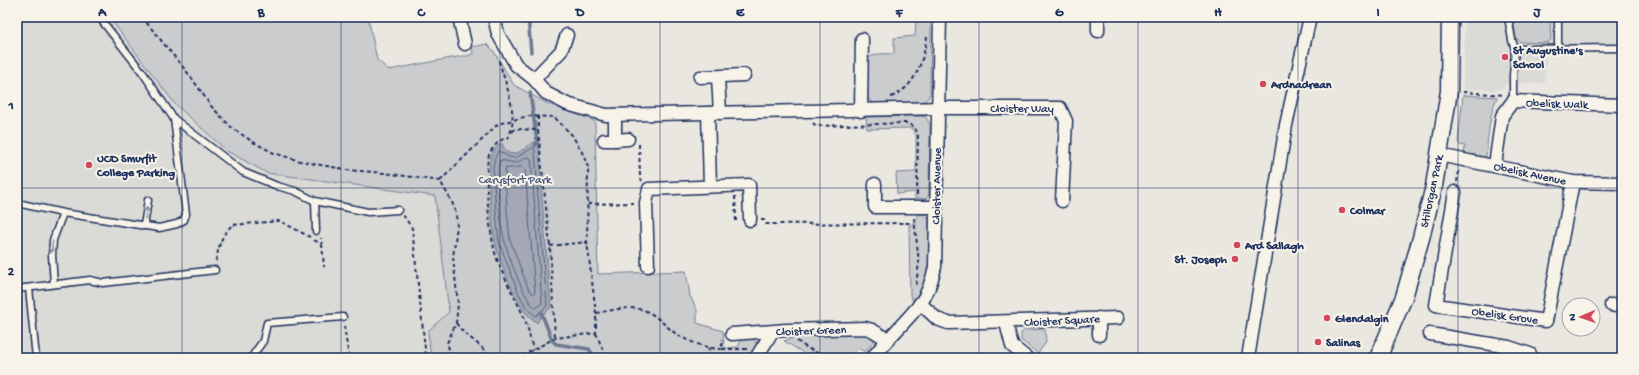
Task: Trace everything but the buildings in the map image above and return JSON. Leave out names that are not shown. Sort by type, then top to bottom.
[{"type":"main road","name":"Stillorgan Park","points":[[1378,358],[1404,297],[1434,186],[1449,91],[1450,17]]},
{"type":"street","points":[[459,17],[465,44]]},
{"type":"street","points":[[494,17],[498,34],[516,65],[534,79],[546,93],[568,104],[606,115],[861,111],[937,108]]},
{"type":"street","name":"Cloister Avenue","points":[[872,358],[920,303],[931,284],[935,267],[940,17]]},
{"type":"street","points":[[1098,17],[1098,31]]},
{"type":"street","points":[[1248,358],[1286,125],[1310,17]]},
{"type":"street","points":[[534,79],[561,51],[567,35]]},
{"type":"street","points":[[861,111],[862,39]]},
{"type":"street","points":[[700,77],[744,75]]},
{"type":"street","points":[[710,186],[714,113],[718,77]]},
{"type":"street","name":"Obelisk Walk","points":[[1495,165],[1502,116],[1513,101],[1622,104]]},
{"type":"street","name":"Cloister Way","points":[[937,108],[1060,108],[1066,121],[1062,202]]},
{"type":"street","points":[[615,115],[609,140],[628,139]]},
{"type":"street","name":"Obelisk Avenue","points":[[1439,155],[1495,165],[1573,182],[1622,183]]},
{"type":"street","name":"Obelisk Grove","points":[[1455,192],[1436,305],[1546,321],[1573,182]]},
{"type":"street","points":[[875,184],[875,207],[935,207]]},
{"type":"street","points":[[648,266],[646,203],[649,189],[749,185],[750,220]]},
{"type":"street","name":"Cloister Square","points":[[920,303],[937,320],[948,323],[1118,318]]},
{"type":"street","points":[[1099,318],[1099,335]]},
{"type":"street","name":"Cloister Square","points":[[1006,322],[1012,346],[1027,358]]},
{"type":"street","name":"Cloister Green","points":[[732,334],[787,330],[864,328],[872,330],[887,339]]},
{"type":"street","points":[[755,354],[772,332]]},
{"type":"street","points":[[1430,334],[1509,347],[1530,354],[1531,358]]},
{"type":"lane","points":[[99,17],[143,73],[174,119],[243,172],[277,186],[295,191],[315,201],[368,212],[398,210]]},
{"type":"lane","points":[[1508,17],[1515,49],[1513,101]]},
{"type":"lane","points":[[1558,17],[1558,48]]},
{"type":"lane","points":[[1515,49],[1622,48]]},
{"type":"lane","points":[[17,203],[63,213],[159,228],[177,224],[184,220],[186,214],[174,119]]},
{"type":"lane","points":[[144,226],[148,200]]},
{"type":"lane","points":[[315,201],[316,231]]},
{"type":"lane","points":[[54,284],[52,255],[53,240],[63,213]]},
{"type":"lane","points":[[17,289],[90,280],[103,283],[215,270]]},
{"type":"lane","points":[[29,288],[36,358]]},
{"type":"lane","points":[[250,358],[263,341],[267,322],[343,316]]},
{"type":"path","points":[[142,17],[191,77],[211,106],[232,128],[253,142],[274,153],[300,161],[348,170],[385,173],[440,181]]},
{"type":"path","points":[[890,97],[911,84],[920,68],[925,52],[928,33]]},
{"type":"path","points":[[498,56],[509,94],[513,121],[512,132]]},
{"type":"path","points":[[1459,92],[1502,94],[1513,101]]},
{"type":"path","points":[[440,181],[498,124],[531,116],[554,117],[572,135],[582,152],[588,167],[587,242],[589,266],[596,313],[596,332],[606,358]]},
{"type":"path","points":[[538,116],[537,130],[550,246],[555,338]]},
{"type":"path","points":[[533,350],[523,315],[499,263],[491,232],[487,173],[488,156],[495,145],[505,138],[508,138],[515,129],[537,130]]},
{"type":"path","points":[[628,139],[639,139],[640,177],[649,189]]},
{"type":"path","points":[[1455,192],[1462,159]]},
{"type":"path","points":[[440,181],[452,202],[456,213],[457,226],[453,257],[458,304],[456,323],[448,343],[452,358]]},
{"type":"path","points":[[735,185],[736,221],[764,220],[766,224],[914,223]]},
{"type":"path","points":[[588,204],[646,203]]},
{"type":"path","points":[[398,210],[412,228],[426,358]]},
{"type":"path","points":[[215,270],[217,249],[220,240],[232,225],[280,221],[322,244]]},
{"type":"path","points":[[316,231],[322,238],[324,267]]},
{"type":"path","points":[[550,246],[587,242]]},
{"type":"path","points":[[596,313],[632,308],[641,309],[648,312],[677,334],[709,348],[755,354]]},
{"type":"path","points":[[343,316],[349,358]]},
{"type":"path","points":[[456,323],[465,334],[493,358]]},
{"type":"path","points":[[787,330],[792,338],[807,348],[828,358]]},
{"type":"path","points":[[518,358],[555,338],[596,332]]},
{"type":"path","points":[[722,349],[721,334],[732,334]]},
{"type":"path","points":[[707,358],[709,348]]},
{"type":"shaded area","points":[[17,17],[109,17],[175,104],[267,173],[435,196],[449,312],[428,331],[431,358],[17,358]]},
{"type":"shaded area","name":"St Augustine's School","points":[[1465,17],[1622,17],[1622,53],[1546,53],[1545,83],[1506,83],[1499,90],[1463,89]]},
{"type":"green space","name":"Carysfort Park","points":[[109,17],[368,17],[377,60],[389,70],[468,56],[473,53],[472,47],[487,44],[493,50],[514,85],[548,104],[595,121],[598,274],[686,271],[690,296],[697,310],[697,323],[723,331],[724,348],[738,347],[744,338],[753,338],[756,342],[756,347],[748,358],[431,358],[428,331],[449,312],[435,196],[267,173],[227,151],[175,104]]},
{"type":"green space","points":[[916,17],[931,17],[930,94],[928,98],[923,102],[876,104],[870,101],[867,97],[867,60],[876,55],[894,54],[894,38],[915,36]]},
{"type":"green space","points":[[1513,17],[1550,17],[1551,39],[1548,43],[1520,42],[1516,38]]},
{"type":"green space","points":[[1463,95],[1497,97],[1494,104],[1488,134],[1486,157],[1464,154],[1465,146],[1460,145],[1458,142]]},
{"type":"green space","points":[[866,117],[926,117],[930,125],[929,194],[926,199],[915,198],[915,192],[897,194],[896,173],[916,172],[916,135],[911,128],[867,129]]},
{"type":"green space","points":[[926,214],[929,220],[928,278],[913,301],[910,295],[909,225],[915,225],[917,215]]},
{"type":"green space","points":[[1045,329],[1046,342],[1038,354],[1021,340],[1021,333],[1025,330]]},
{"type":"green space","points":[[863,334],[870,336],[874,341],[865,352],[858,348],[849,358],[807,358],[802,352],[784,341],[798,336]]},
{"type":"water","points":[[533,142],[539,143],[551,308],[542,315],[537,323],[520,305],[511,288],[500,258],[495,243],[489,187],[491,157],[494,150],[502,143],[505,149],[512,154],[520,151]]},
{"type":"waterway","points":[[528,17],[531,52]]},
{"type":"waterway","points":[[530,92],[537,142],[535,146]]},
{"type":"waterway","points":[[541,312],[552,340],[556,344],[589,349],[595,358]]},
{"type":"place","name":"St Augustine's School","points":[[1505,57]]},
{"type":"place","name":"Ardnadrean","points":[[1263,84]]},
{"type":"place","name":"UCD Smurfit College Parking","points":[[89,165]]},
{"type":"place","name":"Colmar","points":[[1342,210]]},
{"type":"place","name":"Ard Sallagh","points":[[1237,245]]},
{"type":"place","name":"St. Joseph","points":[[1235,259]]},
{"type":"place","name":"Glendalgin","points":[[1327,318]]},
{"type":"place","name":"Salinas","points":[[1318,342]]}]
